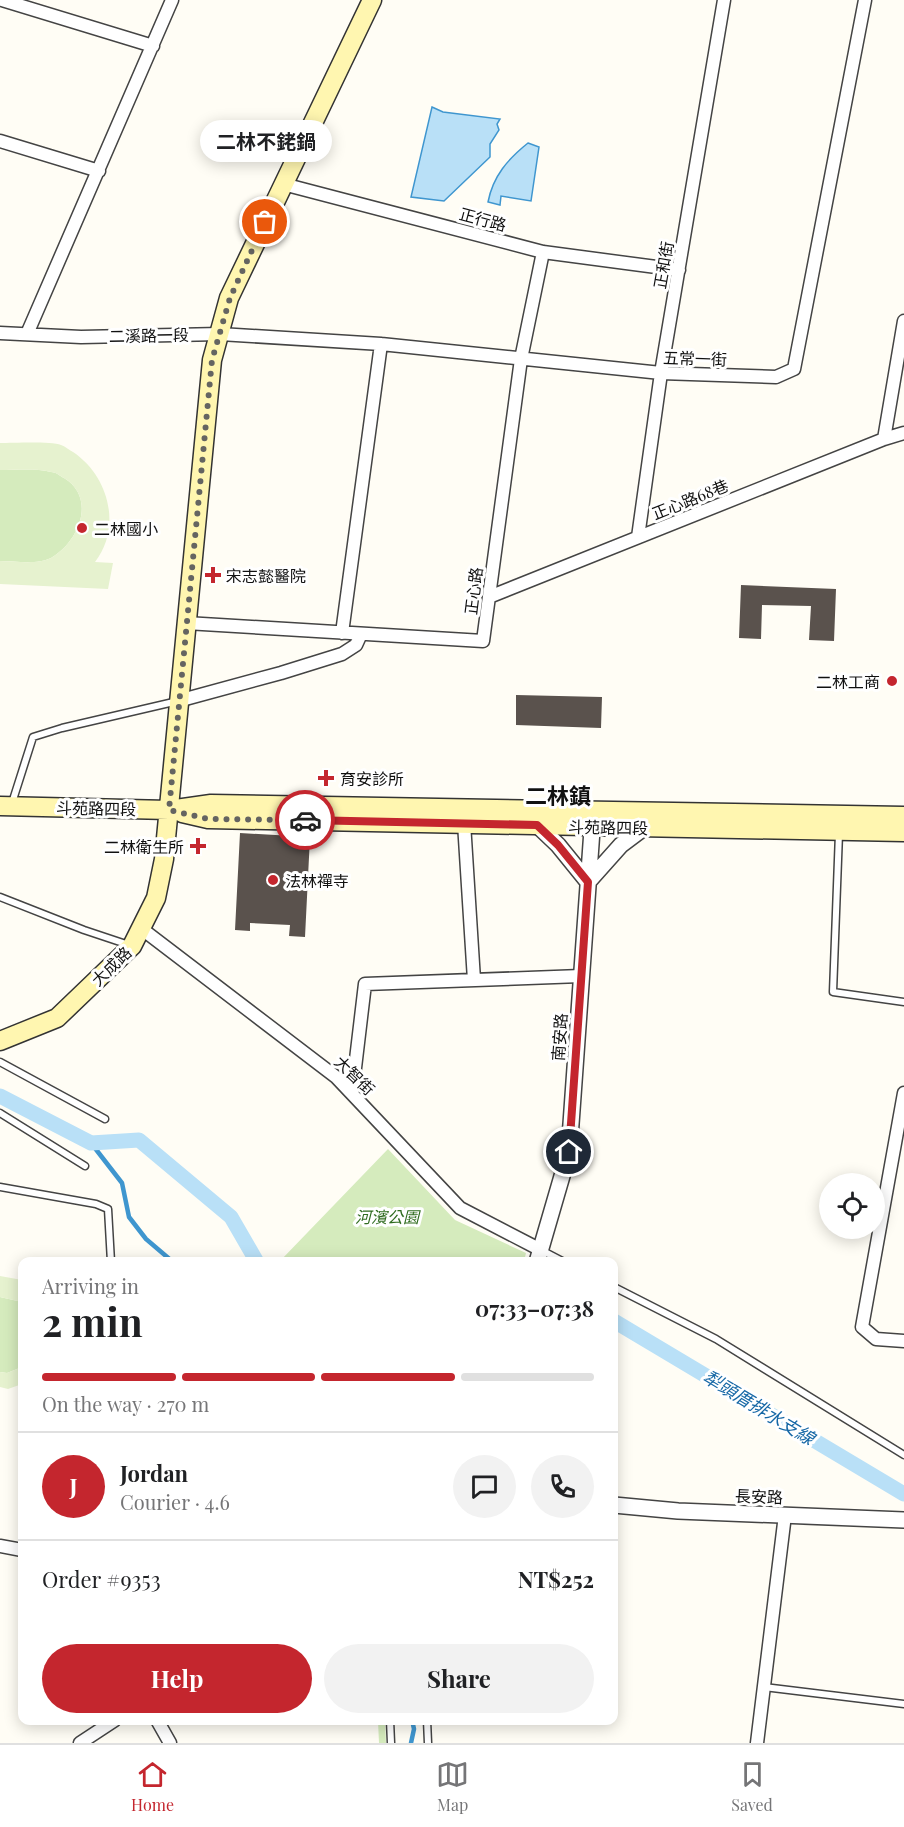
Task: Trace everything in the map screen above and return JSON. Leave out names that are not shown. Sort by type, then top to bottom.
[{"type":"main road","points":[[220,333],[230,298],[372,0]]},
{"type":"main road","name":"大成路","points":[[0,1041],[57,1018],[132,946],[156,898],[164,859],[212,360],[220,333]]},
{"type":"main road","name":"斗苑路四段","points":[[11,806],[169,810],[211,804],[593,818],[904,816]]},
{"type":"main road","name":"斗苑路四段","points":[[169,810],[208,819],[537,825],[593,818],[645,827],[904,832]]},
{"type":"street","points":[[2,0],[153,46]]},
{"type":"street","points":[[27,334],[172,0]]},
{"type":"street","name":"正和街","points":[[638,537],[661,373],[724,0]]},
{"type":"street","name":"五常一街","points":[[220,333],[381,344],[661,373],[777,377],[794,369],[865,0]]},
{"type":"street","points":[[0,141],[99,171]]},
{"type":"street","name":"正行路","points":[[283,184],[543,252],[679,270]]},
{"type":"street","name":"正心路","points":[[186,623],[483,641],[521,359],[543,252]]},
{"type":"street","points":[[884,439],[904,321]]},
{"type":"street","name":"二溪路一段","points":[[0,333],[81,337],[220,333]]},
{"type":"street","points":[[342,633],[381,344]]},
{"type":"street","name":"正心路68巷","points":[[489,597],[904,433]]},
{"type":"street","points":[[178,701],[342,654],[356,645],[361,634]]},
{"type":"street","name":"南安路","points":[[538,1255],[569,1152],[593,818]]},
{"type":"street","points":[[464,823],[474,980]]},
{"type":"street","points":[[537,825],[558,845],[588,882],[621,845],[645,827]]},
{"type":"street","name":"大智街","points":[[142,929],[336,1077],[460,1208],[538,1255]]},
{"type":"street","points":[[352,1093],[364,984],[581,976]]},
{"type":"street","points":[[904,1094],[862,1327],[876,1339],[904,1341]]},
{"type":"street","name":"長安路","points":[[618,1505],[904,1520]]},
{"type":"street","points":[[757,1743],[785,1515]]},
{"type":"street","points":[[0,1546],[18,1549]]},
{"type":"street","points":[[80,1743],[107,1725]]},
{"type":"street","points":[[160,1725],[170,1743]]},
{"type":"lane","points":[[11,806],[33,737],[178,701]]},
{"type":"lane","points":[[839,831],[833,992],[904,1002]]},
{"type":"lane","points":[[0,897],[132,946]]},
{"type":"lane","points":[[0,1062],[105,1119]]},
{"type":"lane","points":[[0,1113],[85,1166]]},
{"type":"lane","points":[[0,1186],[96,1204],[108,1209],[111,1257]]},
{"type":"lane","points":[[618,1289],[716,1339],[904,1455]]},
{"type":"lane","points":[[764,1687],[904,1704]]},
{"type":"lane","points":[[390,1725],[392,1743]]},
{"type":"lane","points":[[427,1725],[428,1743]]},
{"type":"green space","points":[[0,443],[61,445],[85,462],[95,474],[108,503],[109,518],[108,533],[95,562],[113,563],[108,589],[0,584],[0,561],[39,561],[51,558],[61,551],[76,531],[82,508],[80,497],[74,487],[56,473],[0,470]]},
{"type":"green space","points":[[0,470],[56,473],[74,487],[80,497],[82,508],[76,531],[61,551],[51,558],[33,562],[0,561]]},
{"type":"green space","name":"河濱公園","points":[[388,1149],[455,1220],[526,1253],[525,1257],[284,1257]]},
{"type":"green space","points":[[0,1276],[18,1279],[18,1301],[0,1297]]},
{"type":"green space","points":[[0,1297],[18,1301],[18,1369],[7,1373],[0,1372]]},
{"type":"green space","points":[[18,1369],[18,1385],[8,1389],[0,1387],[0,1372],[7,1373]]},
{"type":"green space","points":[[378,1725],[385,1725],[386,1743],[379,1743]]},
{"type":"water","points":[[432,107],[443,112],[500,119],[497,124],[499,130],[490,144],[490,157],[444,201],[411,197]]},
{"type":"water","points":[[528,143],[539,147],[531,201],[501,196],[500,205],[488,202],[502,169]]},
{"type":"building","points":[[741,585],[836,589],[834,641],[809,640],[811,606],[762,605],[761,639],[739,638]]},
{"type":"building","points":[[516,695],[602,697],[601,728],[516,725]]},
{"type":"building","name":"法林禪寺","points":[[240,833],[310,837],[305,937],[289,936],[290,925],[250,923],[250,931],[235,930]]},
{"type":"waterway","name":"犁頭厝排水支線","points":[[0,1096],[91,1143],[139,1140],[231,1217],[254,1257]]},
{"type":"waterway","points":[[91,1143],[122,1183],[129,1217],[146,1239],[167,1257]]},
{"type":"waterway","name":"犁頭厝排水支線","points":[[618,1323],[904,1494]]},
{"type":"waterway","points":[[411,1743],[413,1725]]},
{"type":"way so far","points":[[265,222],[230,298],[212,360],[169,810],[208,819],[305,820]]},
{"type":"place","name":"二林不銠鍋","points":[[265,222]]},
{"type":"place","name":"二林國小","points":[[82,528]]},
{"type":"place","name":"宋志懿醫院","points":[[213,575]]},
{"type":"place","name":"二林工商","points":[[892,681]]},
{"type":"place","name":"育安診所","points":[[326,778]]},
{"type":"place","name":"二林衛生所","points":[[198,846]]},
{"type":"place","name":"法林禪寺","points":[[273,880]]},
{"type":"district","name":"二林鎮","points":[[558,795]]},
{"type":"route","points":[[305,820],[537,825],[558,845],[588,882],[569,1152]]}]
